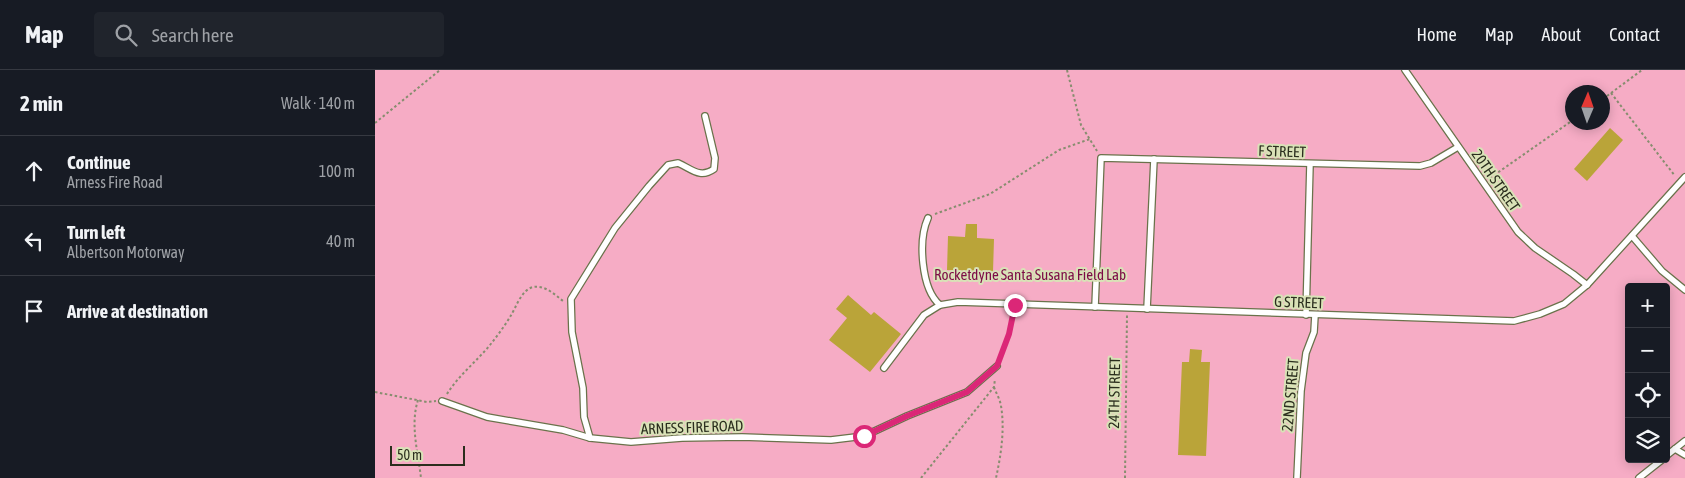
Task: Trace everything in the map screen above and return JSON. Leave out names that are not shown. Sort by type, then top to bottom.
[{"type":"lane","name":"20TH STREET","points":[[1405,70],[1517,232],[1535,248],[1587,285]]},
{"type":"lane","points":[[590,438],[584,417],[583,388],[571,332],[571,298],[615,228],[667,166],[678,163],[698,174],[707,174],[713,169],[715,158],[705,116]]},
{"type":"lane","name":"F STREET","points":[[1101,158],[1420,166],[1431,163],[1458,147]]},
{"type":"lane","points":[[1095,307],[1101,158]]},
{"type":"lane","points":[[1147,308],[1154,159]]},
{"type":"lane","points":[[1306,315],[1310,164]]},
{"type":"lane","name":"G STREET","points":[[884,368],[924,315],[940,306],[958,302],[1306,315],[1514,320],[1540,314],[1564,304],[1587,285],[1685,177]]},
{"type":"lane","points":[[928,218],[923,228],[923,266],[933,299],[940,306]]},
{"type":"lane","points":[[1632,236],[1662,271],[1685,290]]},
{"type":"lane","name":"22ND STREET","points":[[1297,478],[1301,390],[1306,353],[1314,332],[1315,315]]},
{"type":"lane","name":"ARNESS FIRE ROAD","points":[[442,401],[487,417],[563,430],[590,438],[631,442],[682,438],[831,440],[864,436],[967,392],[997,366]]},
{"type":"lane","points":[[1670,453],[1685,441]]},
{"type":"lane","points":[[1675,449],[1685,455]]},
{"type":"lane","points":[[1639,478],[1658,463]]},
{"type":"path","points":[[375,123],[441,70]]},
{"type":"path","points":[[1067,70],[1081,125],[1101,158]]},
{"type":"path","points":[[1642,70],[1611,93],[1680,182]]},
{"type":"path","points":[[1484,182],[1565,126]]},
{"type":"path","points":[[928,218],[948,208],[965,204],[990,194],[1059,150],[1090,139]]},
{"type":"path","points":[[375,392],[427,402],[442,401],[450,388],[491,344],[528,289],[541,287],[550,291],[571,308]]},
{"type":"path","points":[[996,478],[1000,459],[1002,428],[1001,406],[994,387],[997,366],[1009,334],[1015,305]]},
{"type":"path","name":"24TH STREET","points":[[1125,478],[1127,308]]},
{"type":"path","points":[[921,478],[994,387]]},
{"type":"path","points":[[418,400],[414,411],[414,428],[421,478]]},
{"type":"green space","name":"Rocketdyne Santa Susana Field Lab","points":[[375,70],[1685,70],[1685,478],[375,478]]},
{"type":"building","points":[[1610,128],[1623,140],[1587,181],[1574,169]]},
{"type":"building","points":[[966,224],[977,224],[977,238],[994,239],[993,272],[947,270],[948,236],[965,237]]},
{"type":"building","points":[[848,295],[871,315],[874,312],[901,334],[870,372],[829,340],[847,318],[836,309]]},
{"type":"building","points":[[1190,349],[1202,350],[1201,362],[1210,362],[1206,456],[1178,455],[1182,362],[1189,362]]},
{"type":"route","points":[[864,436],[967,392],[997,366],[1009,334],[1015,305]]}]
